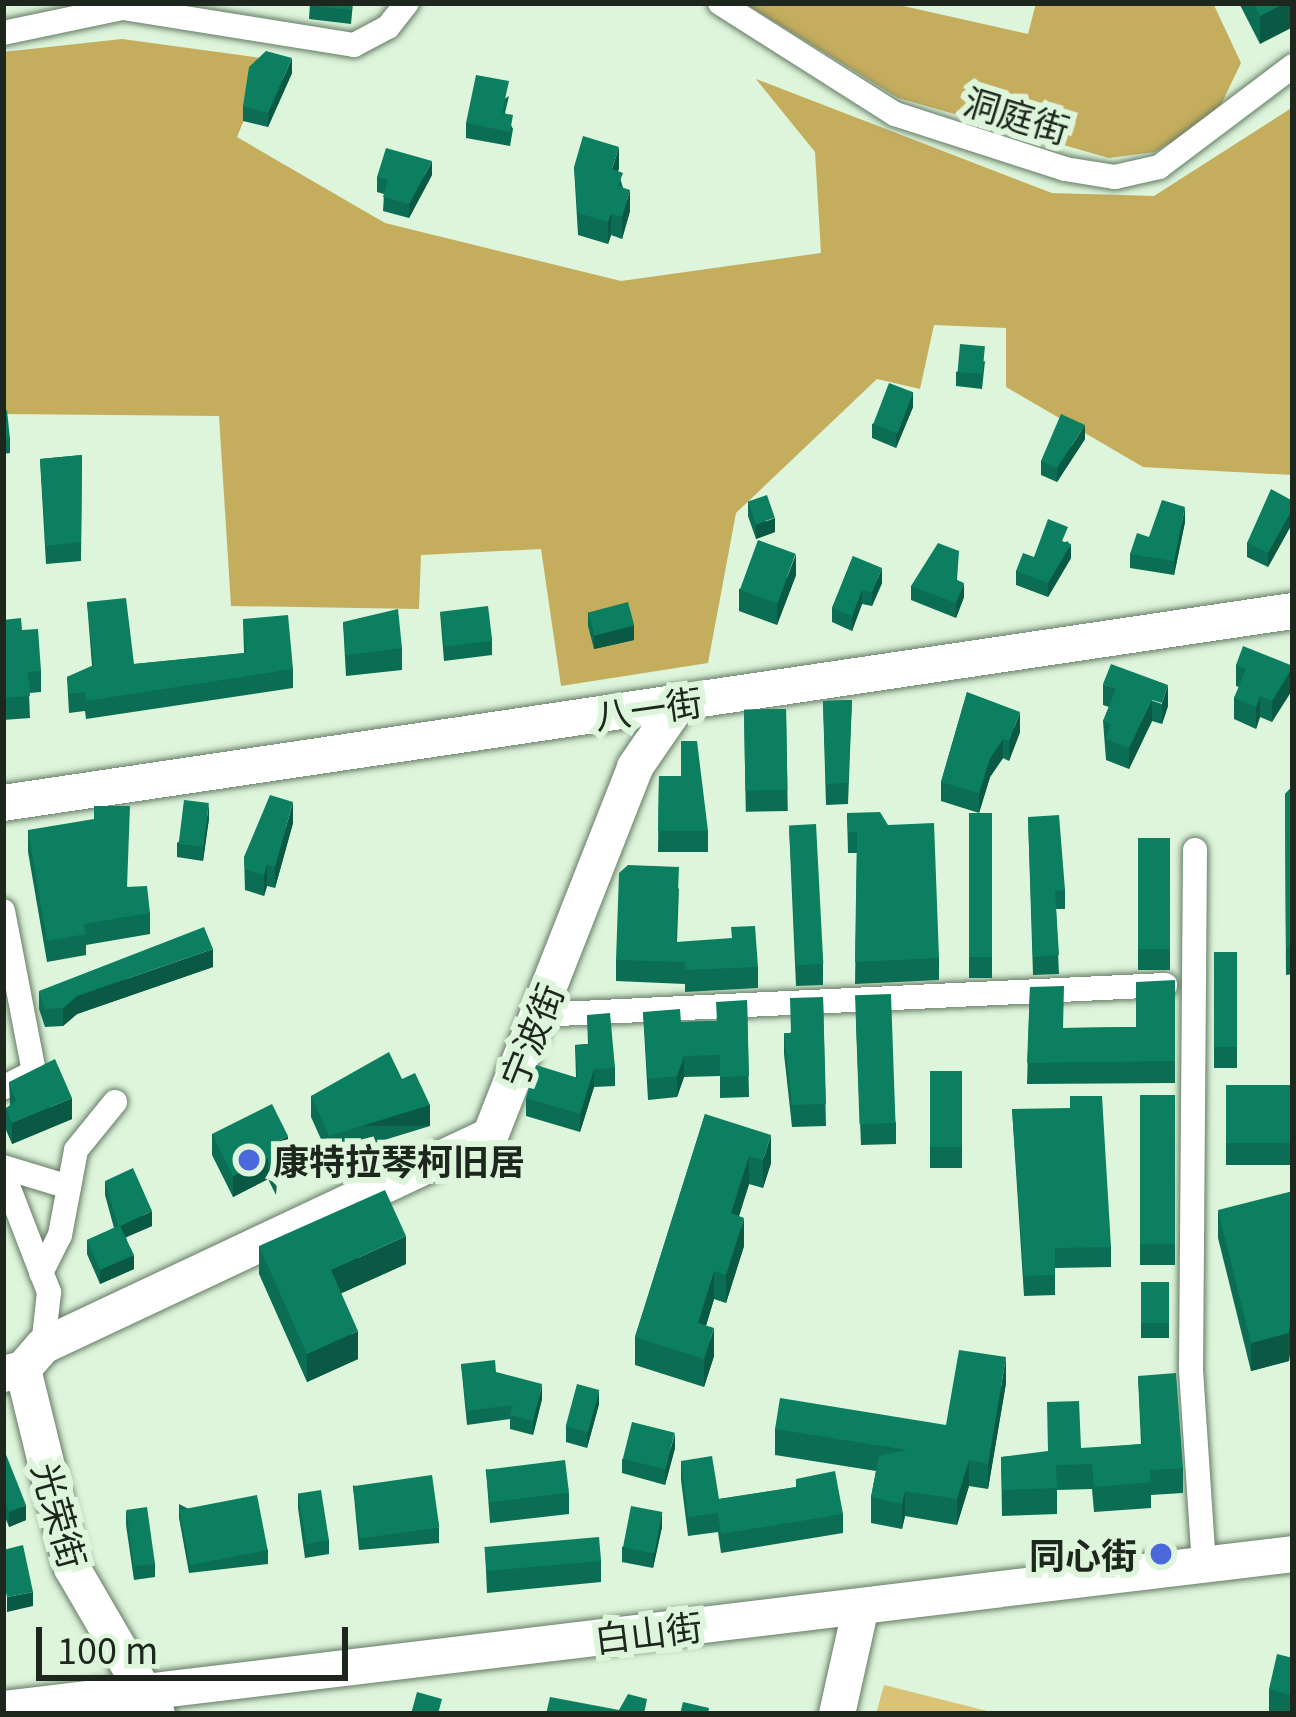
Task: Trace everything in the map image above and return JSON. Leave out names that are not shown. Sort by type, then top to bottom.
[{"type":"street","points":[[3,33],[123,8],[354,45],[388,27],[406,3]]},
{"type":"street","name":"洞庭街","points":[[720,3],[895,114],[1065,169],[1115,176],[1159,167],[1293,66]]},
{"type":"street","name":"八一街","points":[[3,803],[1293,611]]},
{"type":"street","name":"宁波街","points":[[23,1363],[490,1136],[635,767],[679,703]]},
{"type":"street","points":[[1195,850],[1191,1370],[1204,1564]]},
{"type":"street","points":[[3,911],[34,1072],[3,1088]]},
{"type":"street","points":[[538,1015],[1195,983]]},
{"type":"street","points":[[41,1273],[60,1235],[76,1150],[115,1102]]},
{"type":"street","points":[[3,1170],[49,1292],[23,1363]]},
{"type":"street","points":[[3,1170],[69,1187]]},
{"type":"street","name":"光荣街","points":[[23,1363],[72,1568],[150,1702]]},
{"type":"street","name":"白山街","points":[[3,1709],[150,1702],[1293,1554]]},
{"type":"street","points":[[836,1714],[861,1607]]},
{"type":"shaded area","points":[[744,3],[890,3],[1028,34],[1036,3],[1213,3],[1241,63],[1216,115],[1155,152],[1109,158],[898,98]]},
{"type":"shaded area","points":[[122,39],[269,59],[237,137],[385,223],[621,281],[821,253],[815,152],[756,79],[1052,193],[1154,196],[1293,107],[1293,475],[1143,467],[1006,387],[1006,328],[934,325],[920,389],[877,379],[736,513],[708,663],[561,686],[541,549],[421,555],[419,609],[231,606],[219,416],[3,414],[3,52]]},
{"type":"shaded area","points":[[884,1685],[999,1714],[876,1714]]},
{"type":"building","points":[[310,3],[352,3],[351,10]]},
{"type":"building","points":[[1253,3],[1285,3],[1260,16]]},
{"type":"building","points":[[266,51],[292,58],[268,113],[243,106],[249,67]]},
{"type":"building","points":[[476,75],[509,81],[502,113],[513,115],[510,132],[466,123]]},
{"type":"building","points":[[583,136],[619,147],[612,169],[623,173],[618,186],[630,190],[622,217],[611,214],[608,222],[578,213],[574,167]]},
{"type":"building","points":[[386,148],[432,161],[409,204],[383,197],[388,180],[377,177]]},
{"type":"building","points":[[960,344],[985,346],[982,374],[958,372]]},
{"type":"building","points":[[889,383],[913,392],[898,433],[873,424]]},
{"type":"building","points":[[7,410],[10,439],[3,439],[3,411]]},
{"type":"building","points":[[1061,414],[1085,425],[1057,468],[1041,461]]},
{"type":"building","points":[[82,455],[81,542],[46,546],[40,459]]},
{"type":"building","points":[[1271,489],[1293,501],[1293,508],[1268,553],[1247,543]]},
{"type":"building","points":[[767,495],[775,518],[756,524],[748,502]]},
{"type":"building","points":[[1162,500],[1185,507],[1174,561],[1130,554],[1137,533],[1149,537]]},
{"type":"building","points":[[1048,519],[1068,527],[1062,541],[1071,544],[1048,583],[1016,571],[1023,553],[1034,557]]},
{"type":"building","points":[[758,540],[796,554],[777,603],[740,590]]},
{"type":"building","points":[[938,543],[959,551],[957,580],[964,583],[956,603],[911,586]]},
{"type":"building","points":[[853,556],[882,568],[872,592],[862,590],[852,616],[832,608]]},
{"type":"building","points":[[126,598],[134,664],[246,653],[243,619],[288,615],[293,669],[86,701],[85,692],[69,694],[67,677],[94,665],[87,602]]},
{"type":"building","points":[[628,602],[634,625],[595,636],[588,613]]},
{"type":"building","points":[[488,606],[492,641],[445,647],[440,612]]},
{"type":"building","points":[[398,609],[402,648],[346,655],[343,622]]},
{"type":"building","points":[[21,618],[22,630],[38,629],[41,671],[28,672],[30,696],[3,698],[3,620]]},
{"type":"building","points":[[1243,646],[1293,666],[1272,701],[1260,696],[1256,707],[1234,698],[1246,669],[1236,665]]},
{"type":"building","points":[[1111,664],[1168,685],[1162,703],[1152,700],[1129,748],[1106,739],[1111,724],[1103,721],[1116,689],[1103,684]]},
{"type":"building","points":[[967,692],[1020,712],[1009,741],[1003,739],[990,758],[979,793],[941,782]]},
{"type":"building","points":[[852,700],[848,783],[826,784],[823,701]]},
{"type":"building","points":[[786,709],[787,790],[745,791],[744,710]]},
{"type":"building","points":[[681,741],[697,741],[708,831],[658,831],[659,776],[681,776]]},
{"type":"building","points":[[1293,786],[1293,947],[1286,947],[1285,794]]},
{"type":"building","points":[[270,795],[293,802],[275,867],[267,864],[264,875],[245,869],[244,857]]},
{"type":"building","points":[[184,800],[209,803],[203,847],[179,844]]},
{"type":"building","points":[[94,806],[130,806],[127,887],[147,886],[150,913],[84,924],[86,934],[47,941],[28,830],[94,819]]},
{"type":"building","points":[[880,812],[888,825],[934,823],[939,958],[855,962],[857,832],[848,832],[847,813]]},
{"type":"building","points":[[969,813],[992,813],[992,957],[969,957]]},
{"type":"building","points":[[1059,815],[1065,890],[1055,891],[1059,955],[1033,957],[1028,817]]},
{"type":"building","points":[[816,824],[823,964],[796,965],[789,825]]},
{"type":"building","points":[[1138,838],[1170,838],[1170,949],[1138,949]]},
{"type":"building","points":[[628,865],[679,867],[676,942],[732,938],[731,927],[755,926],[758,967],[685,970],[685,962],[616,960],[619,873]]},
{"type":"building","points":[[204,927],[213,949],[77,996],[63,1008],[45,1009],[39,991]]},
{"type":"building","points":[[1214,952],[1237,952],[1237,1047],[1214,1047]]},
{"type":"building","points":[[1175,980],[1175,1061],[1027,1063],[1030,987],[1064,986],[1063,1028],[1136,1027],[1136,982]]},
{"type":"building","points":[[891,994],[896,1123],[860,1124],[855,995]]},
{"type":"building","points":[[823,997],[826,1104],[792,1105],[784,1033],[791,1033],[790,998]]},
{"type":"building","points":[[747,1000],[749,1076],[720,1077],[720,1055],[684,1056],[677,1076],[648,1079],[643,1012],[680,1009],[681,1022],[717,1021],[716,1002]]},
{"type":"building","points":[[610,1013],[615,1068],[594,1069],[580,1114],[526,1098],[536,1065],[578,1078],[575,1045],[589,1044],[587,1015]]},
{"type":"building","points":[[389,1052],[402,1079],[415,1073],[430,1105],[329,1136],[311,1096]]},
{"type":"building","points":[[55,1059],[72,1098],[12,1123],[6,1108],[16,1101],[9,1082]]},
{"type":"building","points":[[930,1071],[962,1071],[962,1147],[930,1147]]},
{"type":"building","points":[[1226,1085],[1291,1085],[1291,1143],[1226,1143]]},
{"type":"building","points":[[1140,1095],[1175,1095],[1175,1244],[1140,1244]]},
{"type":"building","points":[[1070,1096],[1102,1096],[1111,1247],[1055,1248],[1055,1275],[1024,1276],[1012,1109],[1070,1108]]},
{"type":"building","points":[[272,1104],[288,1136],[278,1141],[276,1174],[268,1158],[233,1176],[212,1134]]},
{"type":"building","points":[[705,1114],[771,1135],[763,1160],[749,1156],[731,1213],[744,1218],[726,1275],[714,1271],[698,1323],[714,1328],[704,1359],[635,1337]]},
{"type":"building","points":[[133,1168],[152,1211],[120,1226],[134,1255],[100,1270],[87,1240],[118,1226],[105,1181]]},
{"type":"building","points":[[385,1190],[406,1236],[331,1270],[358,1331],[307,1354],[259,1246]]},
{"type":"building","points":[[1293,1191],[1293,1323],[1289,1333],[1251,1343],[1218,1210]]},
{"type":"building","points":[[1141,1282],[1169,1282],[1169,1323],[1141,1323]]},
{"type":"building","points":[[959,1350],[1006,1357],[988,1464],[969,1460],[957,1499],[905,1491],[902,1504],[871,1497],[879,1456],[907,1450],[775,1429],[780,1398],[946,1425]]},
{"type":"building","points":[[495,1360],[496,1372],[542,1384],[533,1421],[510,1415],[513,1405],[467,1411],[461,1364]]},
{"type":"building","points":[[1176,1373],[1183,1468],[1150,1470],[1151,1482],[1094,1487],[1092,1464],[1056,1465],[1057,1488],[1002,1490],[1001,1457],[1048,1451],[1047,1402],[1079,1401],[1081,1448],[1142,1444],[1138,1376]]},
{"type":"building","points":[[577,1384],[599,1390],[588,1432],[566,1427]]},
{"type":"building","points":[[632,1422],[675,1433],[665,1470],[623,1459]]},
{"type":"building","points":[[3,1452],[26,1505],[9,1512],[3,1498]]},
{"type":"building","points":[[712,1456],[719,1499],[797,1487],[796,1479],[835,1471],[843,1514],[721,1534],[718,1513],[688,1517],[681,1461]]},
{"type":"building","points":[[565,1460],[569,1493],[490,1503],[486,1470]]},
{"type":"building","points":[[432,1475],[439,1527],[360,1539],[353,1486]]},
{"type":"building","points":[[321,1490],[329,1540],[306,1544],[298,1494]]},
{"type":"building","points":[[257,1495],[268,1550],[190,1565],[179,1510]]},
{"type":"building","points":[[631,1506],[662,1512],[654,1553],[623,1547]]},
{"type":"building","points":[[147,1507],[155,1563],[134,1566],[126,1510]]},
{"type":"building","points":[[599,1537],[601,1561],[487,1571],[484,1547]]},
{"type":"building","points":[[23,1545],[33,1592],[7,1597],[3,1550]]},
{"type":"building","points":[[1277,1654],[1293,1658],[1293,1696],[1269,1689]]},
{"type":"building","points":[[417,1692],[442,1699],[438,1714],[411,1714]]},
{"type":"building","points":[[628,1694],[647,1699],[644,1714],[546,1714],[550,1697],[619,1710]]},
{"type":"building","points":[[683,1702],[709,1708],[708,1714],[680,1714]]},
{"type":"place","name":"康特拉琴柯旧居","points":[[249,1160]]},
{"type":"place","name":"同心街","points":[[1161,1554]]}]
